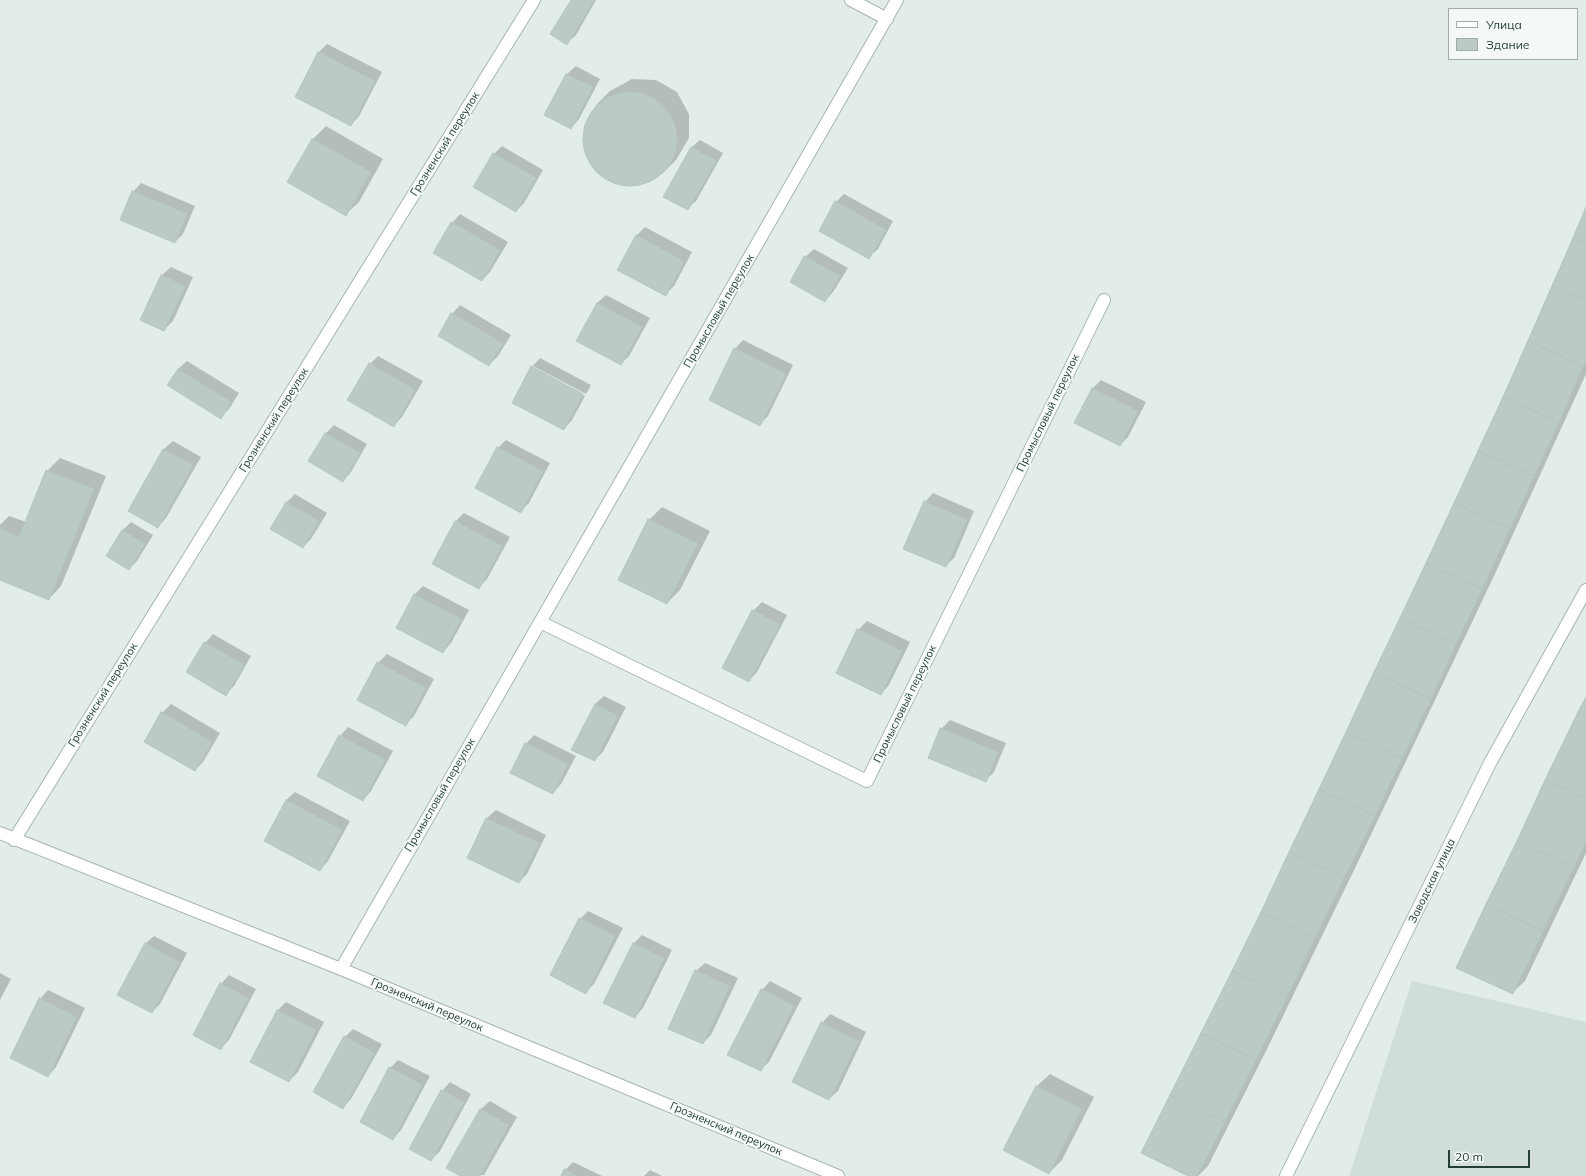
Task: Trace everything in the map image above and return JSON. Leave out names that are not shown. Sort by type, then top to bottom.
[{"type":"street","name":"Грозненский переулок","points":[[14,840],[534,0]]},
{"type":"street","points":[[851,0],[886,19]]},
{"type":"street","name":"Промысловый переулок","points":[[341,969],[897,0]]},
{"type":"street","name":"Промысловый переулок","points":[[540,622],[867,781],[1104,300]]},
{"type":"street","name":"Заводская улица","points":[[1286,1176],[1490,763],[1586,590]]},
{"type":"street","name":"Грозненский переулок","points":[[0,833],[14,840],[341,969],[838,1176]]},
{"type":"shaded area","points":[[1412,981],[1586,1022],[1586,1176],[1349,1176]]},
{"type":"building","points":[[571,0],[594,0],[567,45],[550,34]]},
{"type":"building","points":[[318,52],[375,81],[351,126],[295,97]]},
{"type":"building","points":[[566,74],[593,87],[571,129],[544,115]]},
{"type":"building","points":[[621,92],[639,92],[648,95],[664,105],[674,121],[677,130],[677,148],[674,157],[664,173],[648,183],[639,186],[621,186],[612,183],[596,173],[586,157],[583,148],[583,130],[586,121],[596,105],[612,95]]},
{"type":"building","points":[[312,139],[371,172],[346,216],[287,182]]},
{"type":"building","points":[[691,147],[716,161],[688,210],[663,197]]},
{"type":"building","points":[[493,153],[536,178],[516,212],[473,187]]},
{"type":"building","points":[[132,191],[187,214],[175,243],[120,220]]},
{"type":"building","points":[[835,201],[886,230],[869,259],[819,231]]},
{"type":"building","points":[[1586,207],[1586,243],[1573,238]]},
{"type":"building","points":[[451,222],[500,250],[482,281],[433,253]]},
{"type":"building","points":[[636,235],[684,261],[666,296],[617,270]]},
{"type":"building","points":[[1573,238],[1586,243],[1586,300],[1552,286]]},
{"type":"building","points":[[804,256],[840,276],[825,302],[790,282]]},
{"type":"building","points":[[161,275],[185,286],[164,331],[140,320]]},
{"type":"building","points":[[1552,286],[1586,300],[1586,360],[1583,366],[1528,341]]},
{"type":"building","points":[[597,303],[642,327],[621,365],[576,341]]},
{"type":"building","points":[[451,313],[503,343],[489,366],[438,336]]},
{"type":"building","points":[[1528,341],[1583,366],[1559,422],[1503,397]]},
{"type":"building","points":[[734,348],[786,374],[760,426],[709,400]]},
{"type":"building","points":[[369,363],[415,390],[394,427],[347,400]]},
{"type":"building","points":[[531,366],[583,394],[564,430],[512,403]]},
{"type":"building","points":[[178,369],[231,402],[221,419],[167,385]]},
{"type":"building","points":[[1092,388],[1138,411],[1120,446],[1074,423]]},
{"type":"building","points":[[1503,397],[1559,422],[1534,476],[1478,451]]},
{"type":"building","points":[[325,433],[360,453],[343,482],[308,461]]},
{"type":"building","points":[[497,447],[543,471],[521,513],[475,488]]},
{"type":"building","points":[[163,449],[193,465],[158,528],[128,511]]},
{"type":"building","points":[[1478,451],[1534,476],[1510,529],[1454,503]]},
{"type":"building","points":[[46,470],[94,489],[49,600],[0,580],[0,529],[19,537]]},
{"type":"building","points":[[924,501],[967,520],[946,567],[903,549]]},
{"type":"building","points":[[286,502],[319,521],[303,548],[270,529]]},
{"type":"building","points":[[1454,503],[1510,529],[1482,589],[1426,563]]},
{"type":"building","points":[[648,519],[698,544],[667,604],[618,580]]},
{"type":"building","points":[[455,521],[502,546],[479,589],[432,564]]},
{"type":"building","points":[[122,530],[145,544],[129,570],[106,556]]},
{"type":"building","points":[[1426,563],[1482,589],[1456,644],[1400,618]]},
{"type":"building","points":[[414,594],[461,619],[443,653],[396,628]]},
{"type":"building","points":[[752,610],[780,624],[749,682],[722,668]]},
{"type":"building","points":[[1400,618],[1456,644],[1431,699],[1374,672]]},
{"type":"building","points":[[857,629],[902,651],[881,695],[836,673]]},
{"type":"building","points":[[204,642],[244,665],[226,696],[186,672]]},
{"type":"building","points":[[377,662],[426,688],[406,726],[357,700]]},
{"type":"building","points":[[1374,672],[1431,699],[1402,758],[1346,732]]},
{"type":"building","points":[[1586,697],[1586,716],[1578,712]]},
{"type":"building","points":[[595,704],[618,716],[595,761],[571,750]]},
{"type":"building","points":[[161,712],[212,742],[195,771],[144,742]]},
{"type":"building","points":[[1578,712],[1586,716],[1586,798],[1545,780]]},
{"type":"building","points":[[940,728],[998,752],[986,782],[928,758]]},
{"type":"building","points":[[1346,732],[1402,758],[1375,816],[1319,789]]},
{"type":"building","points":[[339,735],[385,760],[363,801],[317,776]]},
{"type":"building","points":[[525,743],[568,764],[553,794],[510,773]]},
{"type":"building","points":[[1545,780],[1586,798],[1586,841],[1574,867],[1517,841]]},
{"type":"building","points":[[1319,789],[1375,816],[1344,878],[1289,852]]},
{"type":"building","points":[[286,800],[342,830],[320,871],[264,841]]},
{"type":"building","points":[[486,818],[539,843],[519,883],[467,858]]},
{"type":"building","points":[[1517,841],[1574,867],[1543,931],[1486,904]]},
{"type":"building","points":[[1289,852],[1344,878],[1315,938],[1261,912]]},
{"type":"building","points":[[1486,904],[1543,931],[1513,994],[1456,968]]},
{"type":"building","points":[[1261,912],[1315,938],[1287,997],[1232,971]]},
{"type":"building","points":[[579,918],[615,936],[586,994],[550,975]]},
{"type":"building","points":[[145,943],[179,962],[152,1013],[117,995]]},
{"type":"building","points":[[633,943],[664,958],[635,1018],[603,1003]]},
{"type":"building","points":[[695,970],[730,986],[703,1044],[668,1029]]},
{"type":"building","points":[[1232,971],[1287,997],[1256,1060],[1201,1033]]},
{"type":"building","points":[[220,983],[248,998],[221,1050],[193,1035]]},
{"type":"building","points":[[761,989],[794,1006],[761,1071],[727,1055]]},
{"type":"building","points":[[39,998],[77,1017],[48,1077],[10,1058]]},
{"type":"building","points":[[277,1010],[316,1030],[289,1082],[250,1062]]},
{"type":"building","points":[[821,1022],[859,1041],[829,1100],[792,1082]]},
{"type":"building","points":[[1201,1033],[1256,1060],[1225,1122],[1170,1095]]},
{"type":"building","points":[[344,1036],[374,1053],[343,1109],[313,1092]]},
{"type":"building","points":[[389,1067],[422,1085],[393,1140],[360,1122]]},
{"type":"building","points":[[1036,1086],[1082,1109],[1049,1174],[1003,1150]]},
{"type":"building","points":[[441,1090],[464,1102],[431,1161],[409,1149]]},
{"type":"building","points":[[1170,1095],[1225,1122],[1197,1176],[1188,1176],[1141,1153]]},
{"type":"building","points":[[480,1109],[509,1125],[480,1176],[460,1176],[446,1168]]},
{"type":"building","points":[[564,1169],[577,1176],[561,1176]]}]
